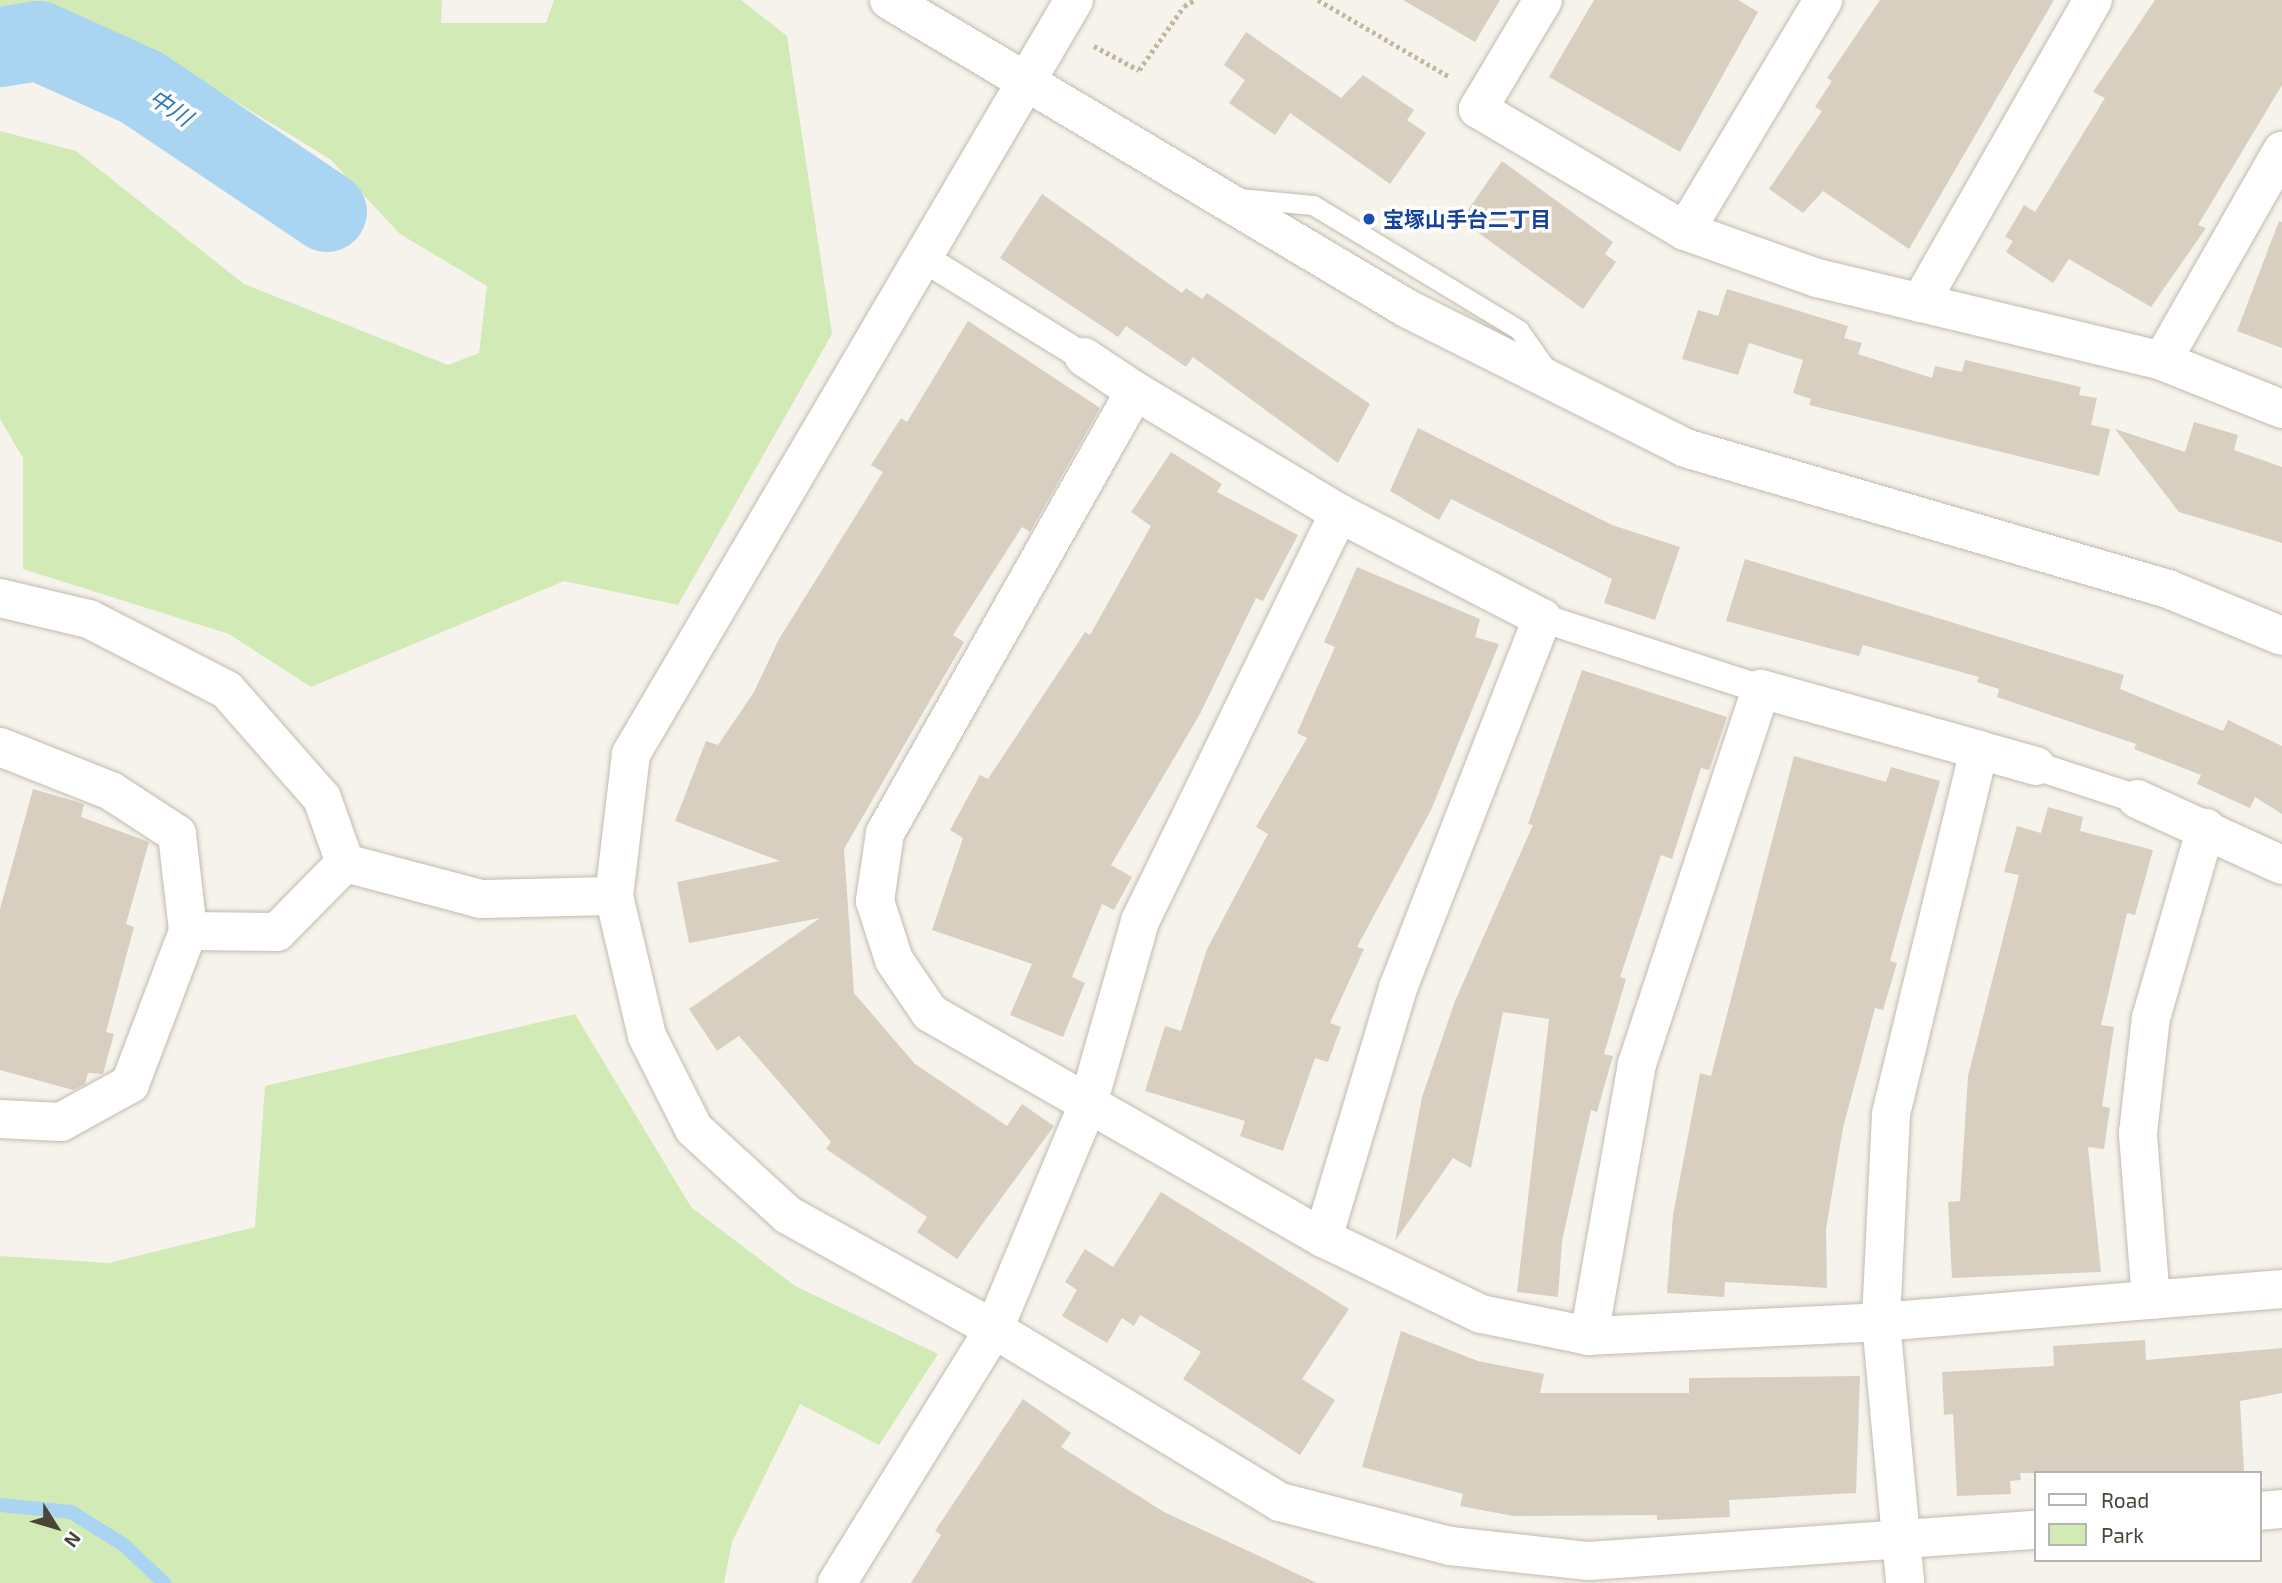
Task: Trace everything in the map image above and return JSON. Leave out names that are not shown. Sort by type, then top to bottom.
[{"type":"street","points":[[889,0],[1408,309],[1552,378],[1685,447],[2168,589],[2282,636]]},
{"type":"street","points":[[1543,0],[1478,109],[1685,231],[1817,278],[2162,361],[2282,409]]},
{"type":"street","points":[[1685,231],[1823,0]]},
{"type":"street","points":[[1920,303],[2093,0]]},
{"type":"street","points":[[1066,13],[631,754],[614,896],[647,1036],[694,1129],[788,1215],[994,1329],[1280,1502],[1450,1546],[1589,1561],[1901,1542],[2034,1530]]},
{"type":"street","points":[[2162,361],[2282,151]]},
{"type":"street","points":[[922,257],[1135,391],[1339,513],[1542,618],[1761,689],[2036,766],[2137,799],[2206,828],[2282,865]]},
{"type":"street","points":[[1135,391],[885,833],[875,901],[894,960],[930,1013],[1323,1238],[1481,1314],[1589,1336],[1881,1322],[2282,1289]]},
{"type":"street","points":[[838,1583],[994,1329],[1088,1104],[1140,921],[1339,513]]},
{"type":"street","points":[[0,598],[89,620],[227,690],[321,798],[345,863]]},
{"type":"street","points":[[1323,1238],[1398,988],[1542,618]]},
{"type":"street","points":[[1589,1336],[1637,1064],[1761,689]]},
{"type":"street","points":[[0,747],[111,791],[177,834],[188,931],[130,1084],[61,1122],[0,1119]]},
{"type":"street","points":[[1905,1583],[1881,1322],[1891,1115],[1979,750]]},
{"type":"street","points":[[2151,1300],[2137,1133],[2151,1018],[2206,828]]},
{"type":"street","points":[[345,863],[481,899],[614,896]]},
{"type":"street","points":[[188,931],[277,932],[345,863]]},
{"type":"street","points":[[2261,1511],[2282,1509]]},
{"type":"path","points":[[1066,13],[1139,70],[1184,6],[1195,0]]},
{"type":"path","points":[[1318,0],[1485,98]]},
{"type":"green space","points":[[0,0],[442,0],[441,23],[546,23],[554,0],[741,0],[787,36],[832,334],[678,605],[564,581],[311,687],[229,634],[23,569],[23,458],[0,419],[0,131],[76,151],[244,284],[448,365],[479,353],[487,286],[400,234],[330,159],[192,75],[102,38],[23,16],[0,18]]},
{"type":"green space","points":[[575,1014],[691,1207],[795,1286],[938,1354],[879,1445],[800,1404],[732,1542],[724,1583],[0,1583],[0,1256],[109,1263],[255,1227],[265,1086]]},
{"type":"building","points":[[1403,0],[1500,0],[1475,42]]},
{"type":"building","points":[[1594,0],[1738,0],[1758,12],[1680,152],[1549,77]]},
{"type":"building","points":[[1880,0],[2054,0],[1909,249],[1823,191],[1803,213],[1769,189],[1822,111],[1815,107],[1832,81],[1827,78]]},
{"type":"building","points":[[2155,0],[2282,0],[2282,85],[2198,225],[2206,228],[2151,307],[2069,259],[2053,283],[2006,252],[2013,241],[2005,237],[2024,205],[2035,212],[2105,98],[2093,92]]},
{"type":"building","points":[[1246,32],[1341,98],[1363,75],[1414,110],[1407,120],[1426,133],[1390,184],[1290,113],[1275,135],[1229,103],[1245,80],[1224,65]]},
{"type":"building","points":[[1502,161],[1613,242],[1605,254],[1616,262],[1583,309],[1461,220]]},
{"type":"building","points":[[1042,194],[1182,293],[1186,288],[1202,299],[1207,293],[1370,404],[1338,463],[1193,357],[1186,367],[1126,326],[1118,337],[1000,258]]},
{"type":"building","points":[[2279,221],[2282,222],[2282,348],[2237,331]]},
{"type":"building","points":[[1727,289],[1848,326],[1844,338],[1862,343],[1858,354],[1932,378],[1935,366],[1962,372],[1965,360],[2081,387],[2079,395],[2097,398],[2091,425],[2110,429],[2099,476],[1809,405],[1811,399],[1793,393],[1803,360],[1749,343],[1738,375],[1682,359],[1698,310],[1718,316]]},
{"type":"building","points":[[968,321],[1100,408],[1030,532],[1022,527],[953,635],[964,642],[844,849],[854,993],[915,1064],[1007,1126],[1022,1104],[1054,1126],[957,1259],[917,1232],[927,1217],[826,1149],[831,1142],[739,1036],[717,1051],[689,1009],[820,918],[689,943],[677,882],[780,861],[675,821],[706,741],[718,745],[754,692],[779,639],[883,472],[871,465],[901,418],[907,422]]},
{"type":"building","points":[[2194,422],[2238,435],[2234,450],[2282,467],[2282,543],[2179,512],[2115,429],[2185,452]]},
{"type":"building","points":[[1418,428],[1612,525],[1680,547],[1655,620],[1604,603],[1612,579],[1451,499],[1439,520],[1390,491]]},
{"type":"building","points":[[1171,452],[1222,484],[1217,492],[1298,535],[1263,601],[1256,598],[1200,714],[1111,865],[1132,877],[1114,910],[1102,904],[1072,977],[1085,983],[1063,1037],[1010,1015],[1032,964],[932,930],[963,838],[950,830],[980,775],[988,779],[1085,632],[1090,635],[1151,526],[1131,512]]},
{"type":"building","points":[[1745,559],[2124,675],[2120,689],[2223,731],[2228,720],[2282,746],[2282,814],[2255,797],[2250,808],[2197,784],[2201,775],[2134,749],[2136,744],[1997,697],[1999,689],[1977,682],[1979,677],[1863,645],[1859,656],[1726,621]]},
{"type":"building","points":[[1357,567],[1480,619],[1475,637],[1499,644],[1431,810],[1357,947],[1364,949],[1330,1023],[1341,1027],[1328,1062],[1315,1058],[1283,1151],[1240,1136],[1245,1121],[1145,1091],[1165,1026],[1181,1031],[1207,949],[1268,834],[1256,827],[1307,738],[1297,733],[1335,647],[1324,642]]},
{"type":"building","points":[[1582,670],[1727,717],[1709,770],[1701,768],[1672,859],[1661,855],[1620,977],[1626,979],[1604,1054],[1613,1056],[1597,1112],[1591,1110],[1562,1241],[1558,1297],[1517,1292],[1549,1019],[1503,1012],[1471,1168],[1453,1158],[1395,1241],[1422,1097],[1455,1001],[1533,825],[1528,824]]},
{"type":"building","points":[[1794,756],[1886,782],[1891,767],[1940,781],[1890,961],[1897,963],[1883,1010],[1875,1008],[1843,1128],[1826,1229],[1827,1288],[1725,1282],[1724,1297],[1667,1293],[1673,1215],[1700,1073],[1711,1076]]},
{"type":"building","points":[[33,789],[84,804],[81,817],[149,842],[126,924],[134,927],[106,1032],[114,1034],[103,1074],[88,1073],[85,1084],[73,1090],[0,1070],[0,909]]},
{"type":"building","points":[[2048,807],[2083,817],[2080,831],[2153,850],[2135,915],[2127,913],[2101,1025],[2114,1027],[2102,1106],[2110,1108],[2104,1149],[2088,1147],[2101,1272],[1952,1278],[1948,1202],[1960,1201],[1968,1076],[2019,875],[2004,872],[2017,826],[2041,833]]},
{"type":"building","points":[[1161,1192],[1349,1309],[1302,1379],[1335,1400],[1300,1455],[1183,1379],[1201,1352],[1140,1315],[1134,1326],[1122,1318],[1107,1343],[1062,1316],[1077,1290],[1065,1282],[1085,1249],[1113,1267]]},
{"type":"building","points":[[1401,1331],[1478,1361],[1544,1374],[1540,1393],[1689,1393],[1689,1378],[1860,1376],[1856,1493],[1729,1500],[1730,1517],[1657,1520],[1657,1515],[1513,1516],[1460,1506],[1463,1494],[1362,1467]]},
{"type":"building","points":[[2145,1340],[2146,1360],[2282,1348],[2282,1393],[2240,1401],[2244,1471],[2034,1471],[2020,1473],[2021,1480],[2010,1481],[2011,1494],[1957,1496],[1953,1414],[1944,1415],[1942,1372],[2054,1366],[2053,1346]]},
{"type":"building","points":[[1023,1399],[1071,1433],[1061,1447],[1164,1512],[1317,1583],[911,1583],[941,1535],[935,1531]]},
{"type":"waterway","name":"中川","points":[[0,47],[39,41],[141,87],[327,212]]},
{"type":"waterway","points":[[0,1505],[71,1512],[124,1545],[164,1583]]},
{"type":"place","name":"宝塚山手台二丁目","points":[[1369,219]]}]
